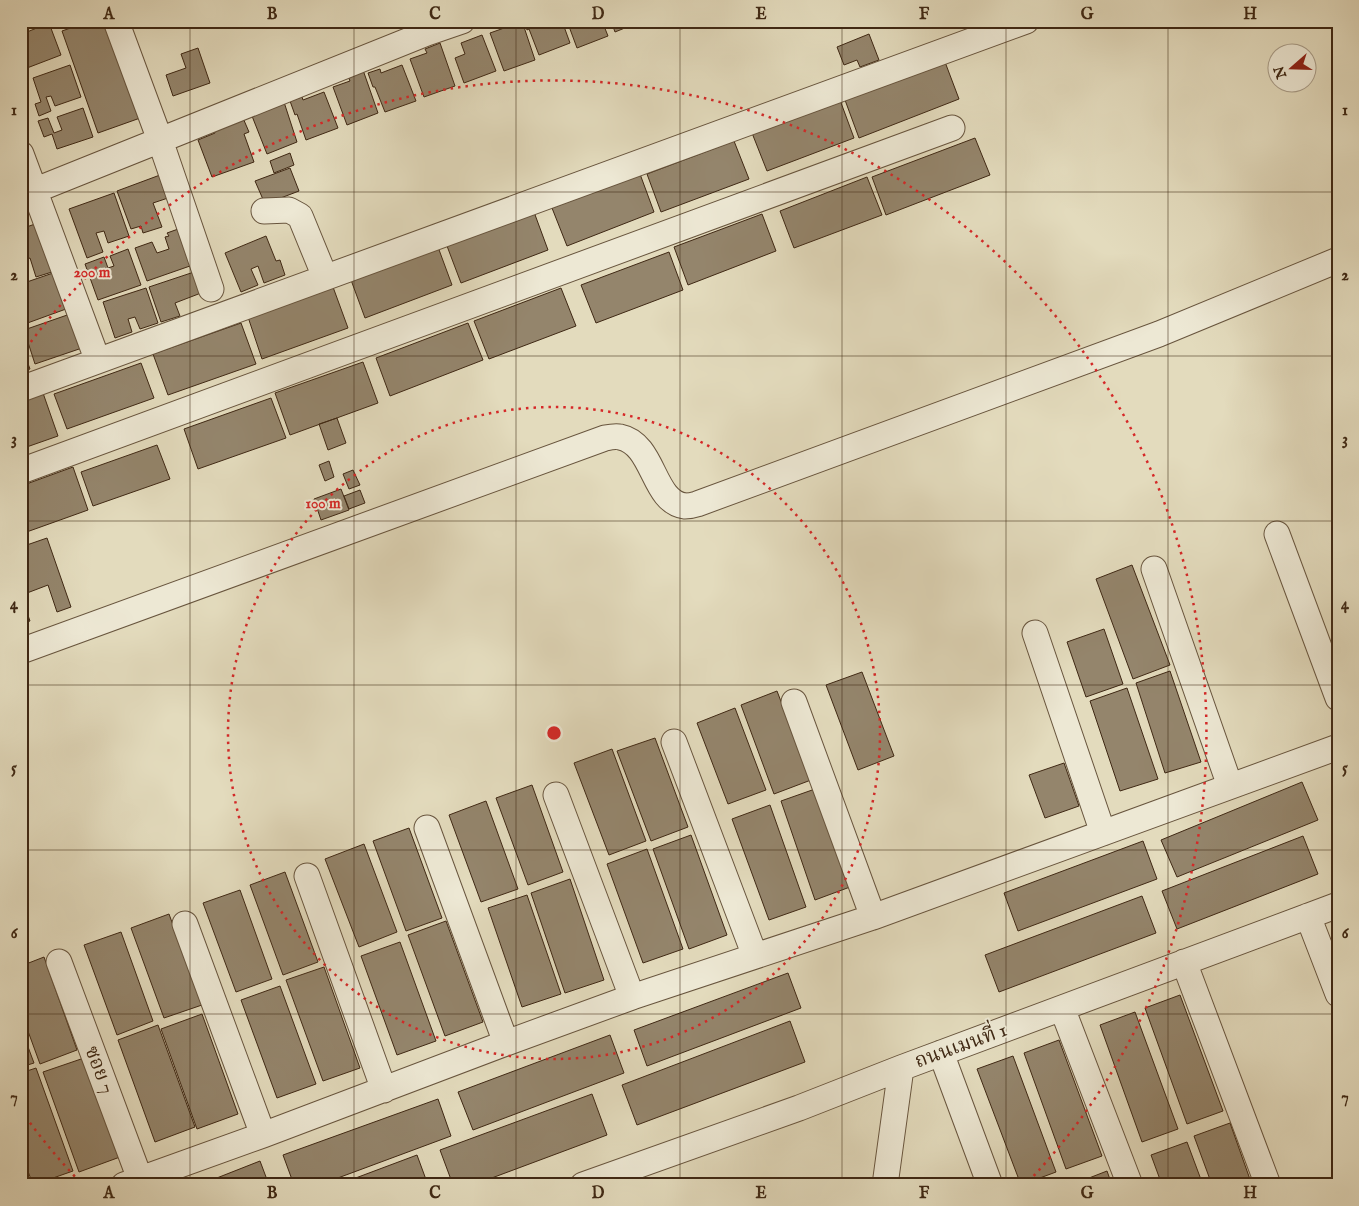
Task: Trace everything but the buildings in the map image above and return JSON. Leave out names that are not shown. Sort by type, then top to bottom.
[{"type":"street","points":[[116,21],[160,140],[211,289]]},
{"type":"street","points":[[28,193],[160,140],[425,27],[462,21]]},
{"type":"street","points":[[21,389],[1026,21]]},
{"type":"street","points":[[21,471],[952,128]]},
{"type":"street","points":[[21,154],[28,193],[93,348]]},
{"type":"street","points":[[264,211],[289,210],[300,216],[325,277]]},
{"type":"street","points":[[21,651],[605,438],[619,436],[639,447],[663,489],[672,500],[684,506],[697,504],[1159,334],[1338,260]]},
{"type":"street","points":[[1277,534],[1338,698]]},
{"type":"street","points":[[1154,569],[1230,786]]},
{"type":"street","points":[[1035,633],[1103,833]]},
{"type":"street","points":[[794,702],[873,917]]},
{"type":"street","points":[[674,742],[755,956]]},
{"type":"street","points":[[132,1182],[632,997],[873,917],[1338,747]]},
{"type":"street","points":[[556,795],[632,997]]},
{"type":"street","points":[[427,828],[506,1043]]},
{"type":"street","points":[[307,876],[384,1090]]},
{"type":"street","name":"ถนนเมนที่ 1","points":[[583,1185],[640,1175],[798,1108],[901,1068],[1338,905]]},
{"type":"street","points":[[1308,916],[1338,994]]},
{"type":"street","points":[[185,924],[263,1135]]},
{"type":"street","name":"ซอย 7","points":[[59,962],[132,1182]]},
{"type":"street","points":[[1184,962],[1268,1185]]},
{"type":"street","points":[[1062,1008],[1130,1185]]},
{"type":"street","points":[[941,1053],[990,1185]]},
{"type":"street","points":[[885,1185],[901,1068]]}]
